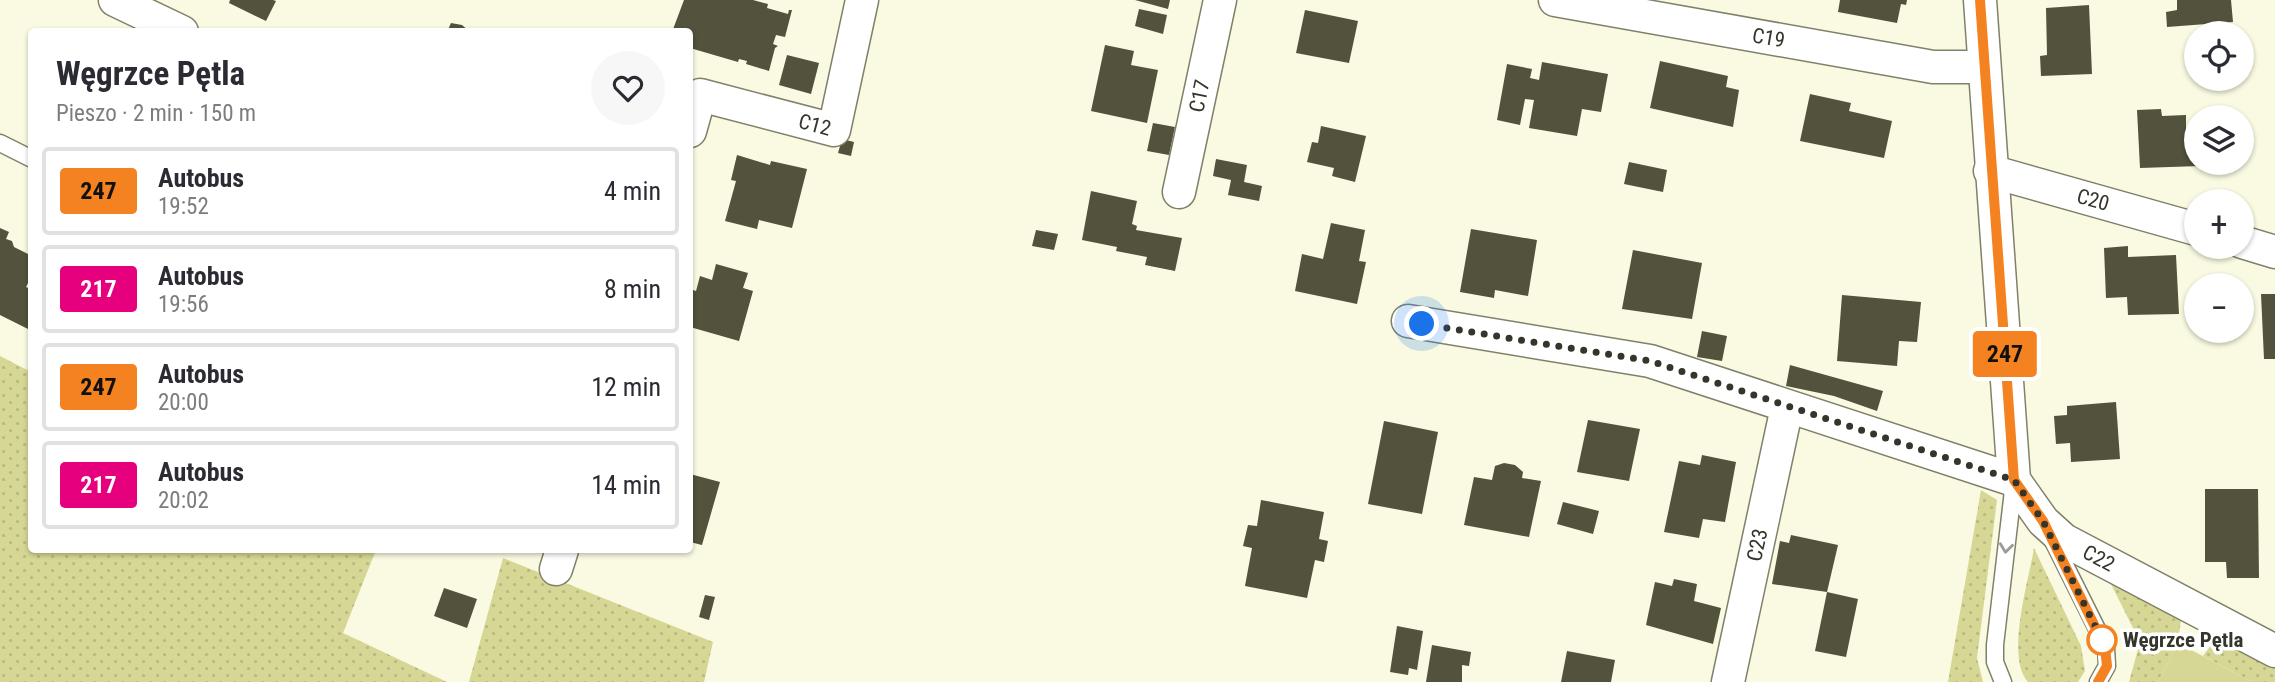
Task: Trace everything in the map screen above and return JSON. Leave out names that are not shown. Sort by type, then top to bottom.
[{"type":"street","points":[[115,0],[174,28]]},
{"type":"street","name":"C12","points":[[693,120],[700,95],[834,130],[862,0]]},
{"type":"street","name":"C17","points":[[1179,192],[1220,0]]},
{"type":"street","name":"C19","points":[[1555,0],[1933,67],[1984,67]]},
{"type":"street","points":[[1408,321],[1650,361],[2014,480],[1990,171],[1980,0]]},
{"type":"street","name":"C20","points":[[1990,171],[2184,226]]},
{"type":"street","points":[[2254,246],[2275,252]]},
{"type":"street","name":"C23","points":[[1728,682],[1787,407]]},
{"type":"street","name":"C22","points":[[2014,480],[2043,521],[2064,540],[2275,651]]},
{"type":"lane","points":[[0,143],[28,157]]},
{"type":"lane","points":[[2003,682],[1995,662],[1995,645],[2014,480]]},
{"type":"lane","points":[[2043,521],[2105,647],[2107,666],[2098,682]]},
{"type":"green space","points":[[0,356],[28,370],[28,553],[375,553],[343,633],[447,682],[0,682]]},
{"type":"green space","points":[[1981,490],[1997,500],[1977,658],[1983,682],[1948,682]]},
{"type":"green space","points":[[2034,548],[2081,646],[2085,671],[2078,682],[2028,682],[2021,671],[2018,637],[2020,618]]},
{"type":"green space","points":[[503,558],[713,642],[704,682],[469,682]]},
{"type":"green space","points":[[2105,572],[2181,619],[2178,643],[2158,682],[2129,682],[2140,642]]},
{"type":"green space","points":[[2220,633],[2275,664],[2275,682],[2252,682],[2203,656]]},
{"type":"green space","points":[[2178,643],[2252,682],[2158,682]]},
{"type":"building","points":[[230,0],[276,1],[266,21],[229,3]]},
{"type":"building","points":[[684,0],[753,0],[768,4],[767,8],[788,14],[789,10],[792,10],[785,37],[776,35],[773,44],[778,46],[775,48],[769,71],[746,64],[747,61],[739,59],[738,62],[693,49],[693,28],[674,28]]},
{"type":"building","points":[[1135,0],[1170,0],[1168,9]]},
{"type":"building","points":[[1840,0],[1907,0],[1906,5],[1901,4],[1897,23],[1838,12]]},
{"type":"building","points":[[2177,0],[2231,0],[2233,21],[2184,21],[2184,26],[2167,27],[2166,12],[2177,10]]},
{"type":"building","points":[[2089,5],[2092,74],[2041,76],[2040,56],[2047,55],[2046,8]]},
{"type":"building","points":[[1139,9],[1167,15],[1163,34],[1135,26]]},
{"type":"building","points":[[1305,10],[1358,21],[1349,63],[1296,53]]},
{"type":"building","points":[[451,23],[465,28],[449,28]]},
{"type":"building","points":[[1105,45],[1134,51],[1131,65],[1158,70],[1147,123],[1091,111]]},
{"type":"building","points":[[787,55],[819,63],[811,94],[779,85]]},
{"type":"building","points":[[1660,61],[1728,76],[1726,87],[1739,90],[1733,127],[1650,108]]},
{"type":"building","points":[[1542,62],[1608,74],[1601,112],[1582,109],[1577,136],[1529,128],[1534,100],[1525,99],[1520,125],[1497,120],[1507,64],[1532,69],[1530,78],[1539,80]]},
{"type":"building","points":[[1810,94],[1851,103],[1849,111],[1892,121],[1884,158],[1800,141]]},
{"type":"building","points":[[2161,109],[2162,116],[2184,115],[2184,167],[2140,168],[2137,110]]},
{"type":"building","points":[[1153,123],[1175,127],[1169,155],[1147,151]]},
{"type":"building","points":[[1321,126],[1366,136],[1355,182],[1332,176],[1334,168],[1307,162],[1312,142],[1318,143]]},
{"type":"building","points":[[842,139],[854,142],[851,156],[838,153]]},
{"type":"building","points":[[737,155],[770,165],[771,161],[807,169],[792,228],[759,220],[757,229],[725,221],[736,181],[731,180]]},
{"type":"building","points":[[1216,159],[1247,165],[1244,182],[1262,186],[1259,201],[1228,195],[1231,180],[1213,176]]},
{"type":"building","points":[[1629,162],[1667,170],[1663,192],[1624,184]]},
{"type":"building","points":[[1091,191],[1137,201],[1132,224],[1137,226],[1136,230],[1182,238],[1175,271],[1145,265],[1147,257],[1116,251],[1117,247],[1082,240]]},
{"type":"building","points":[[1331,223],[1365,230],[1359,261],[1366,262],[1357,304],[1295,291],[1302,254],[1323,259]]},
{"type":"building","points":[[0,228],[9,232],[6,239],[12,241],[14,247],[28,254],[28,329],[0,315]]},
{"type":"building","points":[[1471,229],[1537,240],[1528,296],[1495,290],[1494,298],[1460,292]]},
{"type":"building","points":[[1036,230],[1058,234],[1054,250],[1032,246]]},
{"type":"building","points":[[2128,246],[2128,257],[2176,255],[2179,314],[2128,315],[2127,297],[2106,298],[2104,248]]},
{"type":"building","points":[[1633,250],[1702,263],[1692,319],[1622,309]]},
{"type":"building","points":[[716,264],[748,273],[743,288],[753,291],[739,341],[693,328],[693,290],[696,291],[700,276],[712,280]]},
{"type":"building","points":[[2261,294],[2275,294],[2275,359],[2264,359]]},
{"type":"building","points":[[1842,295],[1921,302],[1917,342],[1899,341],[1897,366],[1837,361]]},
{"type":"building","points":[[1702,331],[1727,336],[1722,361],[1697,357]]},
{"type":"building","points":[[1790,365],[1883,391],[1877,411],[1834,396],[1786,386]]},
{"type":"building","points":[[2116,402],[2120,459],[2071,462],[2070,443],[2056,444],[2054,416],[2067,415],[2067,406]]},
{"type":"building","points":[[1588,420],[1640,429],[1629,481],[1577,472]]},
{"type":"building","points":[[1384,421],[1438,432],[1422,514],[1368,504]]},
{"type":"building","points":[[1702,455],[1736,462],[1725,522],[1703,519],[1699,538],[1664,532],[1679,461],[1700,465]]},
{"type":"building","points":[[1504,463],[1515,465],[1523,472],[1522,478],[1541,481],[1529,537],[1464,525],[1474,477],[1492,480],[1495,466]]},
{"type":"building","points":[[693,475],[720,482],[702,545],[693,543]]},
{"type":"building","points":[[2205,489],[2258,489],[2259,578],[2227,578],[2226,562],[2205,562]]},
{"type":"building","points":[[1261,500],[1324,512],[1319,539],[1328,541],[1324,562],[1315,560],[1307,598],[1245,586],[1252,548],[1243,546],[1248,525],[1257,526]]},
{"type":"building","points":[[1563,502],[1599,511],[1593,534],[1557,524]]},
{"type":"building","points":[[1791,535],[1838,545],[1827,592],[1772,584],[1780,541],[1789,543]]},
{"type":"building","points":[[1674,579],[1697,584],[1694,601],[1721,608],[1713,644],[1646,625],[1655,582],[1672,586]]},
{"type":"building","points":[[444,588],[477,599],[467,628],[434,616]]},
{"type":"building","points":[[1827,592],[1858,599],[1846,657],[1815,651]]},
{"type":"building","points":[[705,595],[715,597],[709,620],[699,617]]},
{"type":"building","points":[[1397,626],[1423,631],[1417,670],[1409,668],[1408,675],[1390,672]]},
{"type":"building","points":[[1432,645],[1471,652],[1469,666],[1462,665],[1462,682],[1426,682]]},
{"type":"building","points":[[1567,651],[1615,660],[1611,682],[1561,682]]},
{"type":"bus line","name":"247","points":[[1980,0],[1990,171],[2014,480],[2043,521],[2105,647],[2107,666],[2098,682]]},
{"type":"place","name":"Węgrzce Pętla","points":[[2102,640]]},
{"type":"route","points":[[1422,324],[1650,361],[2014,480],[2043,521],[2102,640]]}]
